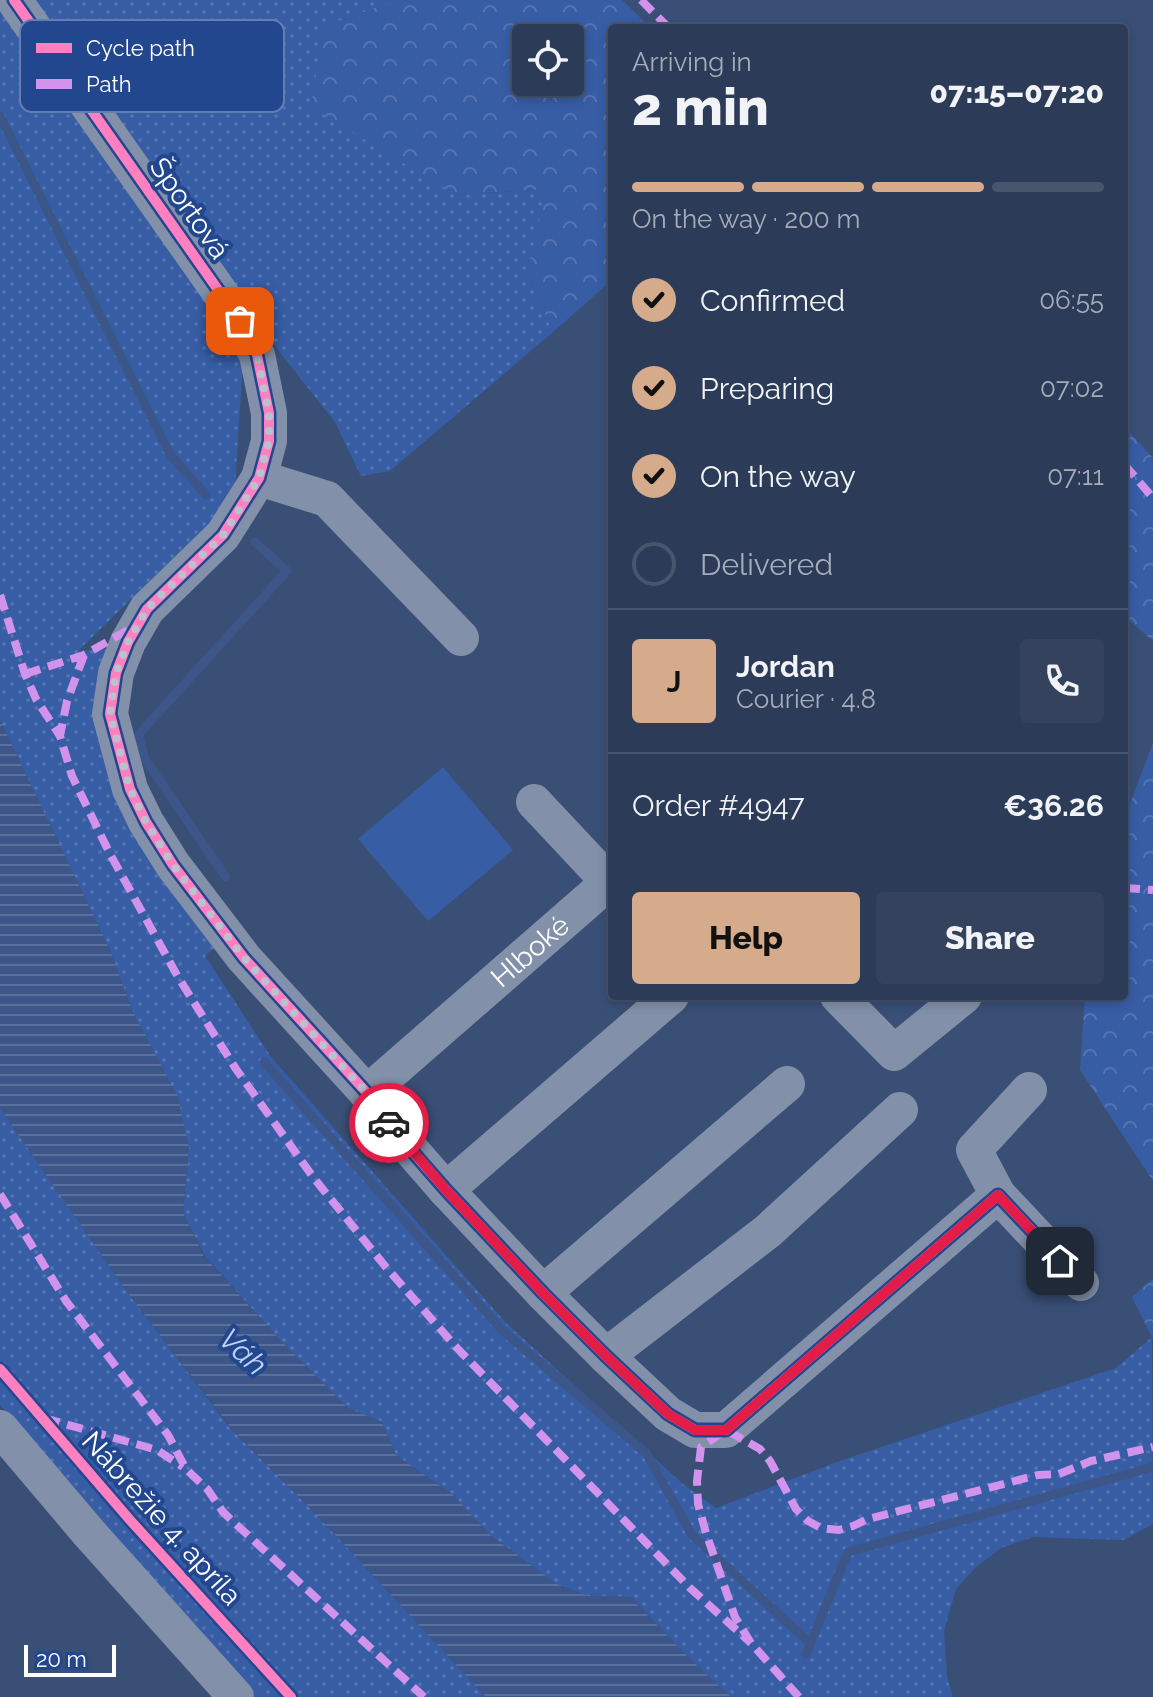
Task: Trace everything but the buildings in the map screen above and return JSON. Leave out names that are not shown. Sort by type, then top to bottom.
[{"type":"street","name":"Športová","points":[[14,0],[28,20]]},
{"type":"street","name":"Športová","points":[[93,112],[246,332],[257,355],[269,413],[269,441],[259,478],[223,535],[147,609],[128,642],[116,673],[110,714],[130,789],[173,865],[244,958],[367,1093],[398,1135],[446,1190]]},
{"type":"street","points":[[259,478],[327,499],[461,638]]},
{"type":"street","name":"Hlboké","points":[[534,802],[608,881]]},
{"type":"street","name":"Hlboké","points":[[367,1093],[608,883]]},
{"type":"street","points":[[666,1000],[446,1190],[606,1356],[668,1414],[695,1430],[726,1430],[998,1195]]},
{"type":"street","points":[[842,1000],[894,1053],[959,1000]]},
{"type":"street","points":[[543,1293],[787,1084]]},
{"type":"street","points":[[1029,1090],[974,1150],[998,1195],[1081,1283]]},
{"type":"street","points":[[606,1356],[768,1231],[900,1110]]},
{"type":"street","points":[[0,1428],[236,1697]]},
{"type":"green space","points":[[27,0],[386,0],[456,195],[547,189],[527,274],[553,332],[390,471],[361,476],[335,422],[271,341],[109,112],[284,112],[284,20],[42,20]]},
{"type":"green space","points":[[386,0],[622,0],[647,24],[608,24],[608,284],[553,332],[527,274],[546,189],[456,195],[311,107],[324,26],[388,3]]},
{"type":"green space","points":[[0,3],[20,31],[20,112],[78,112],[223,315],[243,361],[235,486],[211,521],[78,651],[136,646],[123,720],[136,776],[232,932],[205,956],[271,1057],[506,1323],[683,1484],[716,1508],[837,1462],[1116,1368],[1152,1337],[1153,1524],[1123,1540],[1033,1537],[1001,1548],[975,1568],[956,1589],[944,1631],[947,1677],[953,1697],[731,1697],[631,1597],[588,1596],[555,1583],[489,1534],[452,1494],[396,1455],[382,1422],[348,1408],[281,1341],[205,1256],[183,1213],[189,1148],[110,950],[0,720]]},
{"type":"green space","points":[[1128,430],[1153,458],[1153,641],[1128,619]]},
{"type":"green space","points":[[1153,743],[1153,1181],[1080,1070],[1085,1000],[1128,1000],[1128,809]]},
{"type":"green space","points":[[443,767],[513,850],[428,921],[358,839]]},
{"type":"green space","points":[[0,1108],[127,1292],[230,1428],[312,1510],[486,1697],[255,1697],[0,1405]]},
{"type":"green space","points":[[1153,1279],[1153,1339],[1132,1297]]},
{"type":"water","name":"Váh","points":[[0,720],[110,950],[132,1010],[178,1097],[189,1148],[183,1213],[204,1256],[281,1341],[348,1408],[382,1422],[396,1455],[452,1494],[489,1534],[555,1583],[588,1596],[630,1597],[731,1697],[486,1697],[231,1428],[127,1292],[0,1108]]},
{"type":"waterway","points":[[0,116],[171,456],[206,495]]},
{"type":"waterway","points":[[226,877],[144,758],[139,734],[287,571],[255,542]]},
{"type":"waterway","points":[[264,1062],[501,1329],[647,1454],[692,1535],[810,1643]]},
{"type":"waterway","points":[[806,1654],[848,1552],[1153,1467]]},
{"type":"marked path","points":[[641,0],[665,24]]},
{"type":"marked path","points":[[1128,469],[1153,498]]},
{"type":"marked path","points":[[0,595],[25,674],[36,699],[60,736]]},
{"type":"marked path","points":[[25,674],[84,655],[135,626]]},
{"type":"marked path","points":[[84,655],[67,701],[60,736],[72,776],[110,854],[178,977],[236,1069],[313,1177],[457,1348],[690,1588],[751,1643]]},
{"type":"marked path","points":[[1128,888],[1153,890]]},
{"type":"marked path","points":[[0,1194],[66,1301],[168,1435],[186,1469],[208,1490],[223,1512],[424,1697]]},
{"type":"marked path","points":[[44,1418],[157,1450],[183,1467]]},
{"type":"marked path","points":[[799,1697],[751,1643],[735,1617],[698,1504],[701,1447],[726,1430],[760,1449],[770,1461],[796,1509],[821,1528],[839,1530],[868,1519],[1038,1475],[1059,1474],[1091,1461],[1153,1447]]},
{"type":"cycle path","points":[[14,0],[28,20]]},
{"type":"cycle path","points":[[93,112],[240,321],[257,355],[269,413],[269,441],[259,478],[223,535],[147,609],[128,642],[116,673],[110,714],[130,789],[146,822],[173,865],[244,958],[367,1093],[398,1135],[446,1190],[543,1293],[668,1414],[695,1430],[726,1430],[998,1195],[1081,1283]]},
{"type":"cycle path","name":"Nábrežie 4. apríla","points":[[0,1369],[130,1520],[291,1697]]},
{"type":"way so far","points":[[240,321],[257,355],[269,413],[269,441],[259,478],[223,535],[147,609],[128,642],[116,673],[110,714],[130,789],[173,865],[244,958],[367,1093],[389,1123]]},
{"type":"route","points":[[389,1123],[446,1190],[543,1293],[668,1414],[695,1430],[726,1430],[998,1195],[1060,1261]]}]
